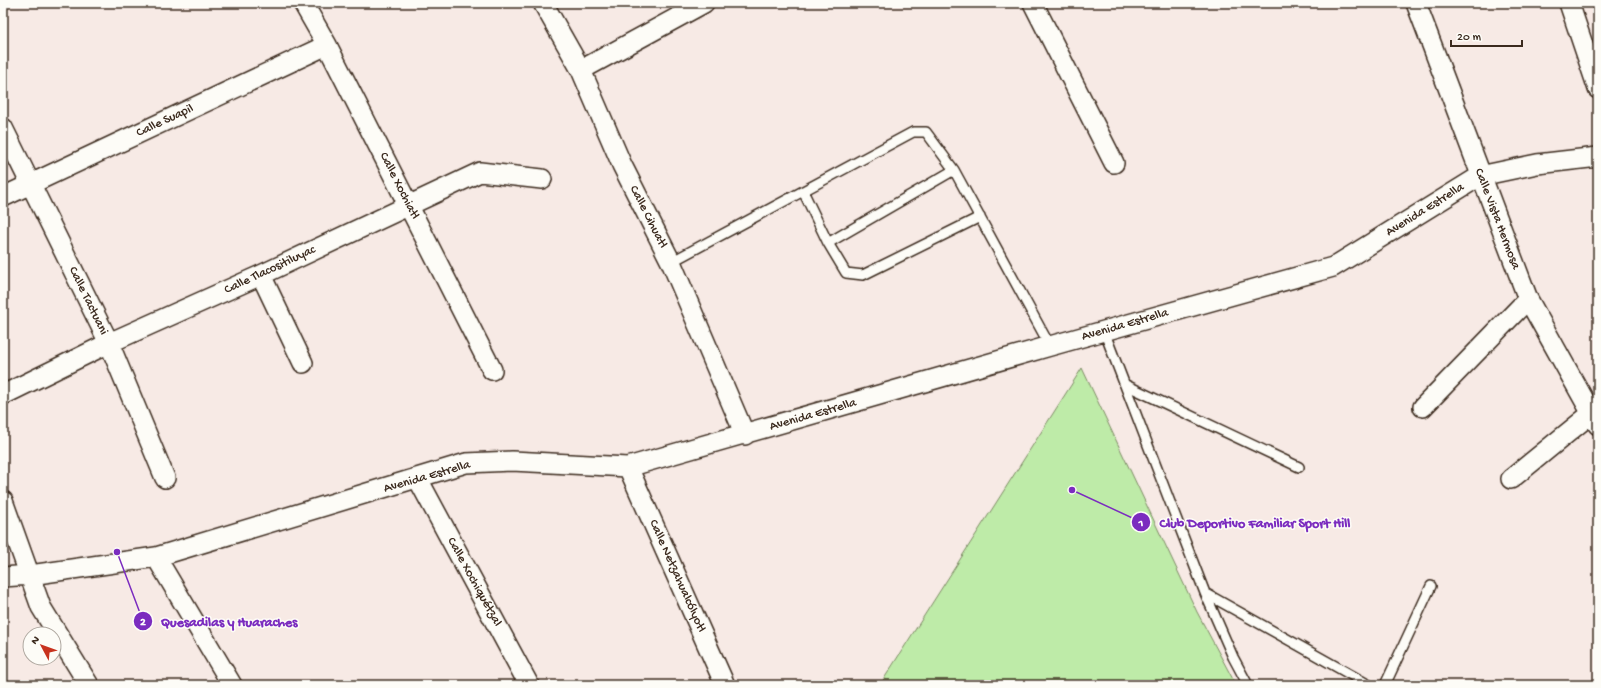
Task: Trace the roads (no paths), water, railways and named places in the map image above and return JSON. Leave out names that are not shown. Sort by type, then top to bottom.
[{"type":"street","name":"Calle Xochiatl","points":[[303,3],[327,45],[492,370]]},
{"type":"street","name":"Calle Cihuatl","points":[[543,3],[581,70],[622,165],[671,262],[745,435]]},
{"type":"street","points":[[581,70],[704,3]]},
{"type":"street","points":[[1033,3],[1114,162]]},
{"type":"street","name":"Calle Vista Hermosa","points":[[1416,3],[1480,176],[1528,299],[1595,419]]},
{"type":"street","points":[[1568,3],[1598,89]]},
{"type":"street","name":"Calle Suapil","points":[[3,197],[327,45]]},
{"type":"street","name":"Calle Tactuani","points":[[3,128],[109,344],[165,478]]},
{"type":"street","name":"Avenida Estrella","points":[[3,577],[30,575],[156,557],[466,464],[512,461],[628,467],[745,435],[1050,346],[1333,267],[1480,176],[1537,164],[1598,157]]},
{"type":"street","name":"Calle Tlacositiluyac","points":[[3,395],[109,344],[261,275],[408,204],[480,172],[542,179]]},
{"type":"street","points":[[261,275],[303,364]]},
{"type":"street","points":[[1423,407],[1528,299]]},
{"type":"street","points":[[1510,479],[1595,419]]},
{"type":"street","name":"Calle Netzahualcólyotl","points":[[628,467],[726,685]]},
{"type":"street","name":"Calle Xochiquétzal","points":[[418,479],[529,685]]},
{"type":"street","points":[[3,501],[42,607],[89,685]]},
{"type":"street","points":[[156,557],[232,685]]},
{"type":"lane","points":[[671,262],[912,132],[926,132],[954,170],[1050,346]]},
{"type":"lane","points":[[828,243],[954,170]]},
{"type":"lane","points":[[803,191],[828,243],[846,273],[863,275],[980,217]]},
{"type":"lane","points":[[1104,331],[1205,593],[1233,657],[1248,685]]},
{"type":"lane","points":[[1126,385],[1299,467]]},
{"type":"lane","points":[[1385,685],[1431,586]]},
{"type":"lane","points":[[1205,593],[1368,685]]},
{"type":"place","name":"Club Deportivo Familiar Sport Hill","points":[[1072,490]]},
{"type":"place","name":"Quesadilas y Huaraches","points":[[117,552]]}]
